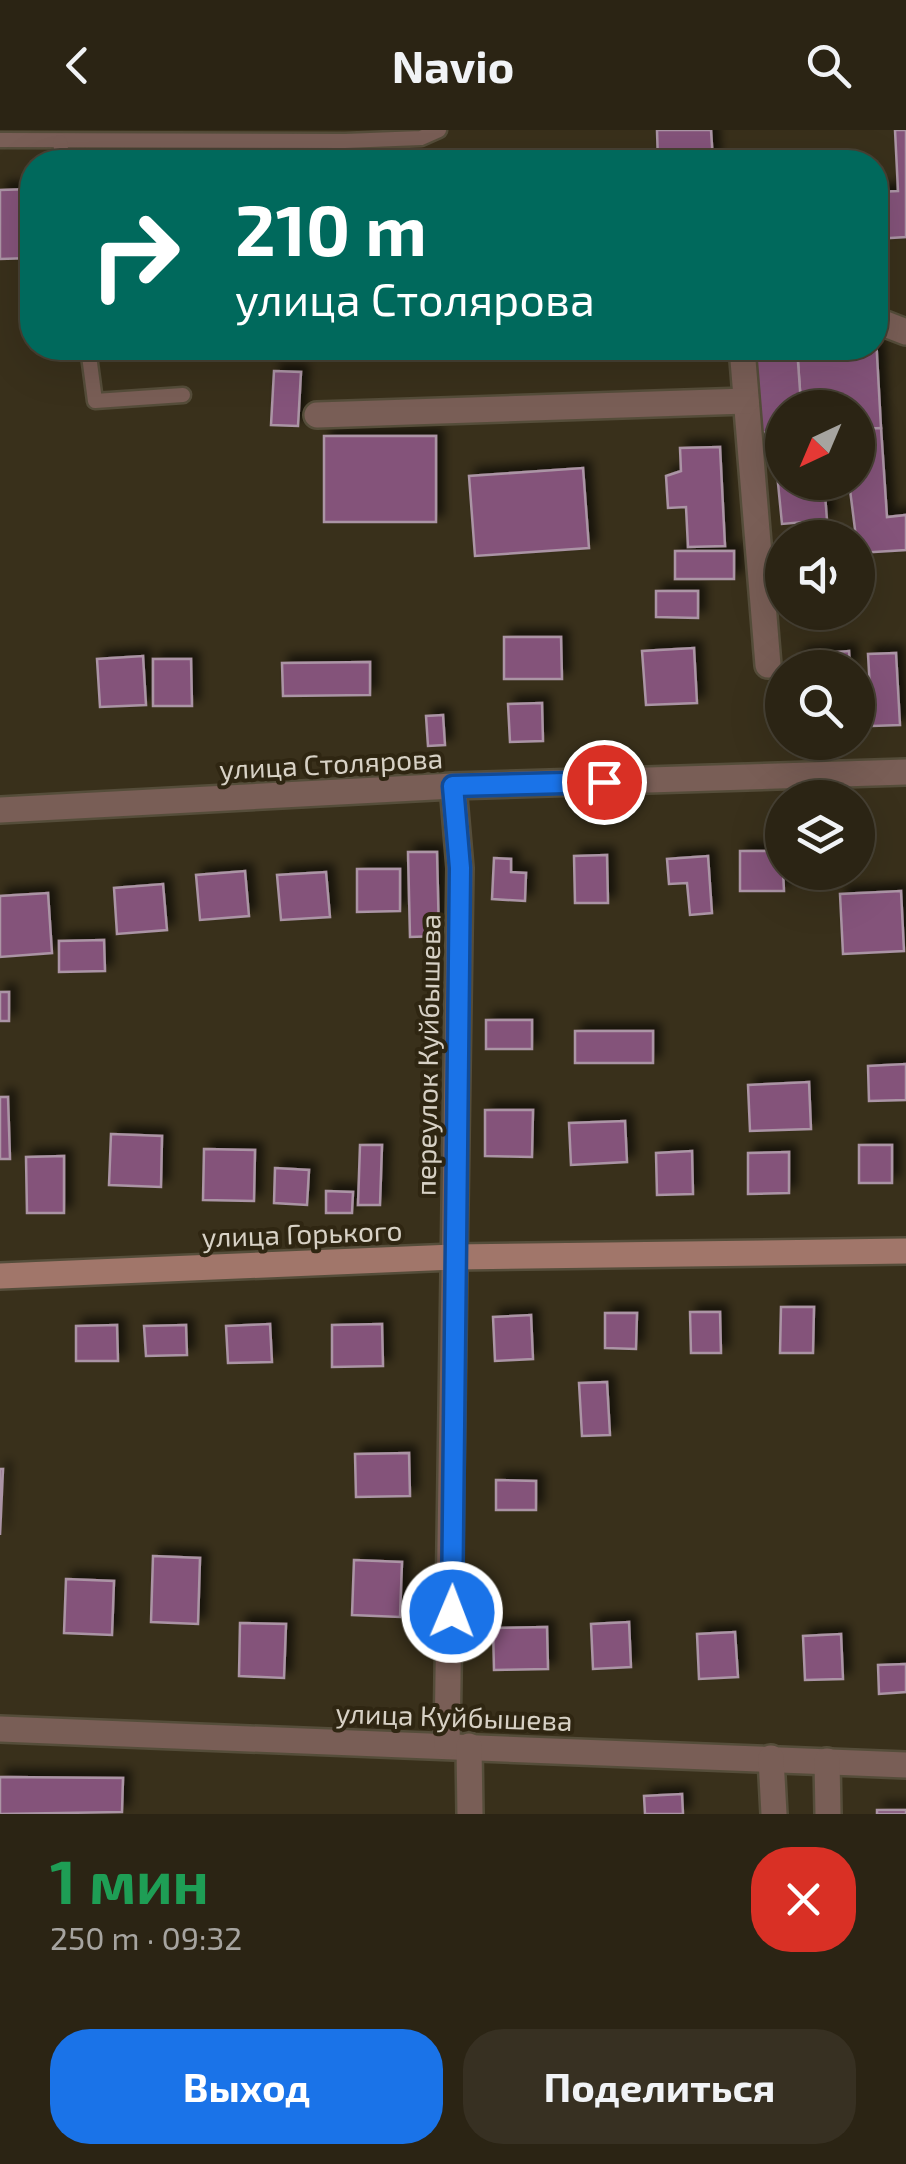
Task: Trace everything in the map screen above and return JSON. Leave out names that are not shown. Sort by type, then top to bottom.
[{"type":"main road","name":"улица Горького","points":[[0,1276],[454,1257],[906,1252]]},
{"type":"street","points":[[743,360],[767,650]]},
{"type":"street","points":[[317,415],[746,401]]},
{"type":"street","name":"улица Столярова","points":[[0,810],[453,786],[906,772]]},
{"type":"street","name":"переулок Куйбышева","points":[[453,786],[460,868],[453,1579],[458,1746],[470,1814]]},
{"type":"street","name":"улица Куйбышева","points":[[0,1729],[906,1765]]},
{"type":"street","points":[[771,1758],[774,1814]]},
{"type":"street","points":[[827,1761],[828,1814]]},
{"type":"lane","points":[[0,140],[345,141],[421,138],[439,130]]},
{"type":"lane","points":[[60,142],[61,150]]},
{"type":"lane","points":[[90,360],[96,401],[182,395]]},
{"type":"building","points":[[657,130],[711,130],[712,150],[658,150]]},
{"type":"building","points":[[895,130],[906,130],[906,237],[888,238],[888,191],[898,191]]},
{"type":"building","points":[[20,189],[20,258],[0,259],[0,190]]},
{"type":"building","points":[[753,360],[798,360],[800,390],[765,390],[765,432],[757,433]]},
{"type":"building","points":[[798,360],[877,360],[881,428],[875,428],[875,390],[800,390]]},
{"type":"building","points":[[274,371],[301,372],[298,426],[271,425]]},
{"type":"building","points":[[875,428],[881,428],[887,517],[906,515],[906,550],[875,552],[875,520],[854,520],[851,500],[875,500]]},
{"type":"building","points":[[324,436],[436,436],[436,522],[324,522]]},
{"type":"building","points":[[720,447],[725,546],[688,547],[686,507],[668,508],[666,476],[681,471],[680,448]]},
{"type":"building","points":[[583,468],[589,548],[475,556],[469,476]]},
{"type":"building","points":[[780,500],[825,500],[827,520],[782,520]]},
{"type":"building","points":[[675,551],[734,551],[734,579],[675,579]]},
{"type":"building","points":[[656,591],[698,591],[698,618],[656,617]]},
{"type":"building","points":[[504,637],[561,637],[562,679],[504,679]]},
{"type":"building","points":[[694,648],[697,703],[646,705],[642,651]]},
{"type":"building","points":[[896,653],[900,725],[875,726],[875,654]]},
{"type":"building","points":[[143,656],[146,705],[100,707],[97,659]]},
{"type":"building","points":[[153,659],[191,659],[192,706],[153,706]]},
{"type":"building","points":[[370,662],[370,695],[283,696],[282,663]]},
{"type":"building","points":[[542,703],[543,741],[510,742],[508,704]]},
{"type":"building","points":[[443,715],[445,745],[428,746],[426,716]]},
{"type":"building","points":[[740,851],[765,851],[765,890],[784,891],[740,891]]},
{"type":"building","points":[[408,852],[437,852],[439,936],[410,937]]},
{"type":"building","points":[[607,855],[608,903],[575,903],[574,856]]},
{"type":"building","points":[[708,856],[712,913],[690,915],[687,883],[669,884],[667,859]]},
{"type":"building","points":[[494,858],[511,859],[511,872],[526,873],[525,901],[492,899]]},
{"type":"building","points":[[357,869],[400,869],[400,911],[357,912]]},
{"type":"building","points":[[245,871],[249,916],[200,920],[196,875]]},
{"type":"building","points":[[326,872],[330,917],[281,920],[277,875]]},
{"type":"building","points":[[163,884],[167,930],[117,934],[114,888]]},
{"type":"building","points":[[901,891],[904,951],[843,954],[840,894]]},
{"type":"building","points":[[48,893],[52,953],[0,957],[0,896]]},
{"type":"building","points":[[104,940],[105,971],[59,972],[59,941]]},
{"type":"building","points":[[0,992],[9,992],[9,1021],[0,1021]]},
{"type":"building","points":[[486,1020],[532,1020],[532,1049],[486,1049]]},
{"type":"building","points":[[575,1031],[653,1031],[653,1063],[575,1063]]},
{"type":"building","points":[[906,1064],[906,1100],[869,1101],[868,1066]]},
{"type":"building","points":[[809,1082],[811,1129],[750,1131],[748,1085]]},
{"type":"building","points":[[0,1097],[8,1097],[10,1159],[0,1159]]},
{"type":"building","points":[[485,1110],[533,1110],[532,1157],[485,1156]]},
{"type":"building","points":[[625,1121],[627,1162],[571,1165],[569,1123]]},
{"type":"building","points":[[111,1134],[162,1136],[161,1187],[109,1185]]},
{"type":"building","points":[[360,1145],[382,1145],[380,1205],[358,1205]]},
{"type":"building","points":[[859,1145],[892,1145],[892,1183],[859,1183]]},
{"type":"building","points":[[204,1149],[255,1150],[254,1201],[203,1200]]},
{"type":"building","points":[[692,1151],[693,1194],[657,1195],[656,1153]]},
{"type":"building","points":[[789,1152],[789,1193],[748,1194],[748,1153]]},
{"type":"building","points":[[64,1156],[64,1213],[27,1213],[26,1157]]},
{"type":"building","points":[[275,1168],[309,1170],[307,1205],[274,1203]]},
{"type":"building","points":[[326,1191],[353,1192],[352,1213],[326,1213]]},
{"type":"building","points":[[781,1307],[814,1307],[813,1353],[780,1353]]},
{"type":"building","points":[[690,1312],[720,1312],[721,1353],[691,1353]]},
{"type":"building","points":[[605,1313],[637,1313],[636,1349],[605,1348]]},
{"type":"building","points":[[531,1315],[533,1359],[495,1361],[493,1317]]},
{"type":"building","points":[[270,1324],[272,1362],[228,1363],[226,1326]]},
{"type":"building","points":[[382,1324],[383,1366],[332,1367],[332,1325]]},
{"type":"building","points":[[117,1325],[118,1361],[76,1361],[76,1326]]},
{"type":"building","points":[[186,1325],[187,1355],[146,1356],[144,1326]]},
{"type":"building","points":[[607,1382],[610,1435],[582,1436],[579,1383]]},
{"type":"building","points":[[409,1453],[410,1496],[356,1497],[355,1454]]},
{"type":"building","points":[[0,1469],[3,1469],[0,1535]]},
{"type":"building","points":[[496,1480],[536,1481],[536,1510],[496,1510]]},
{"type":"building","points":[[153,1556],[200,1558],[198,1624],[151,1622]]},
{"type":"building","points":[[354,1560],[402,1562],[400,1617],[352,1615]]},
{"type":"building","points":[[66,1579],[114,1581],[112,1635],[64,1633]]},
{"type":"building","points":[[629,1622],[631,1667],[593,1669],[591,1624]]},
{"type":"building","points":[[240,1623],[286,1624],[284,1678],[239,1676]]},
{"type":"building","points":[[547,1627],[548,1669],[494,1670],[493,1628]]},
{"type":"building","points":[[735,1632],[738,1677],[699,1679],[697,1634]]},
{"type":"building","points":[[841,1634],[843,1679],[805,1680],[803,1636]]},
{"type":"building","points":[[906,1664],[906,1692],[879,1694],[878,1665]]},
{"type":"building","points":[[0,1777],[123,1778],[122,1812],[0,1814]]},
{"type":"building","points":[[682,1794],[683,1814],[645,1814],[644,1796]]},
{"type":"building","points":[[877,1810],[906,1810],[906,1814],[877,1814]]},
{"type":"route","points":[[452,1612],[460,868],[453,786],[604,782]]}]
